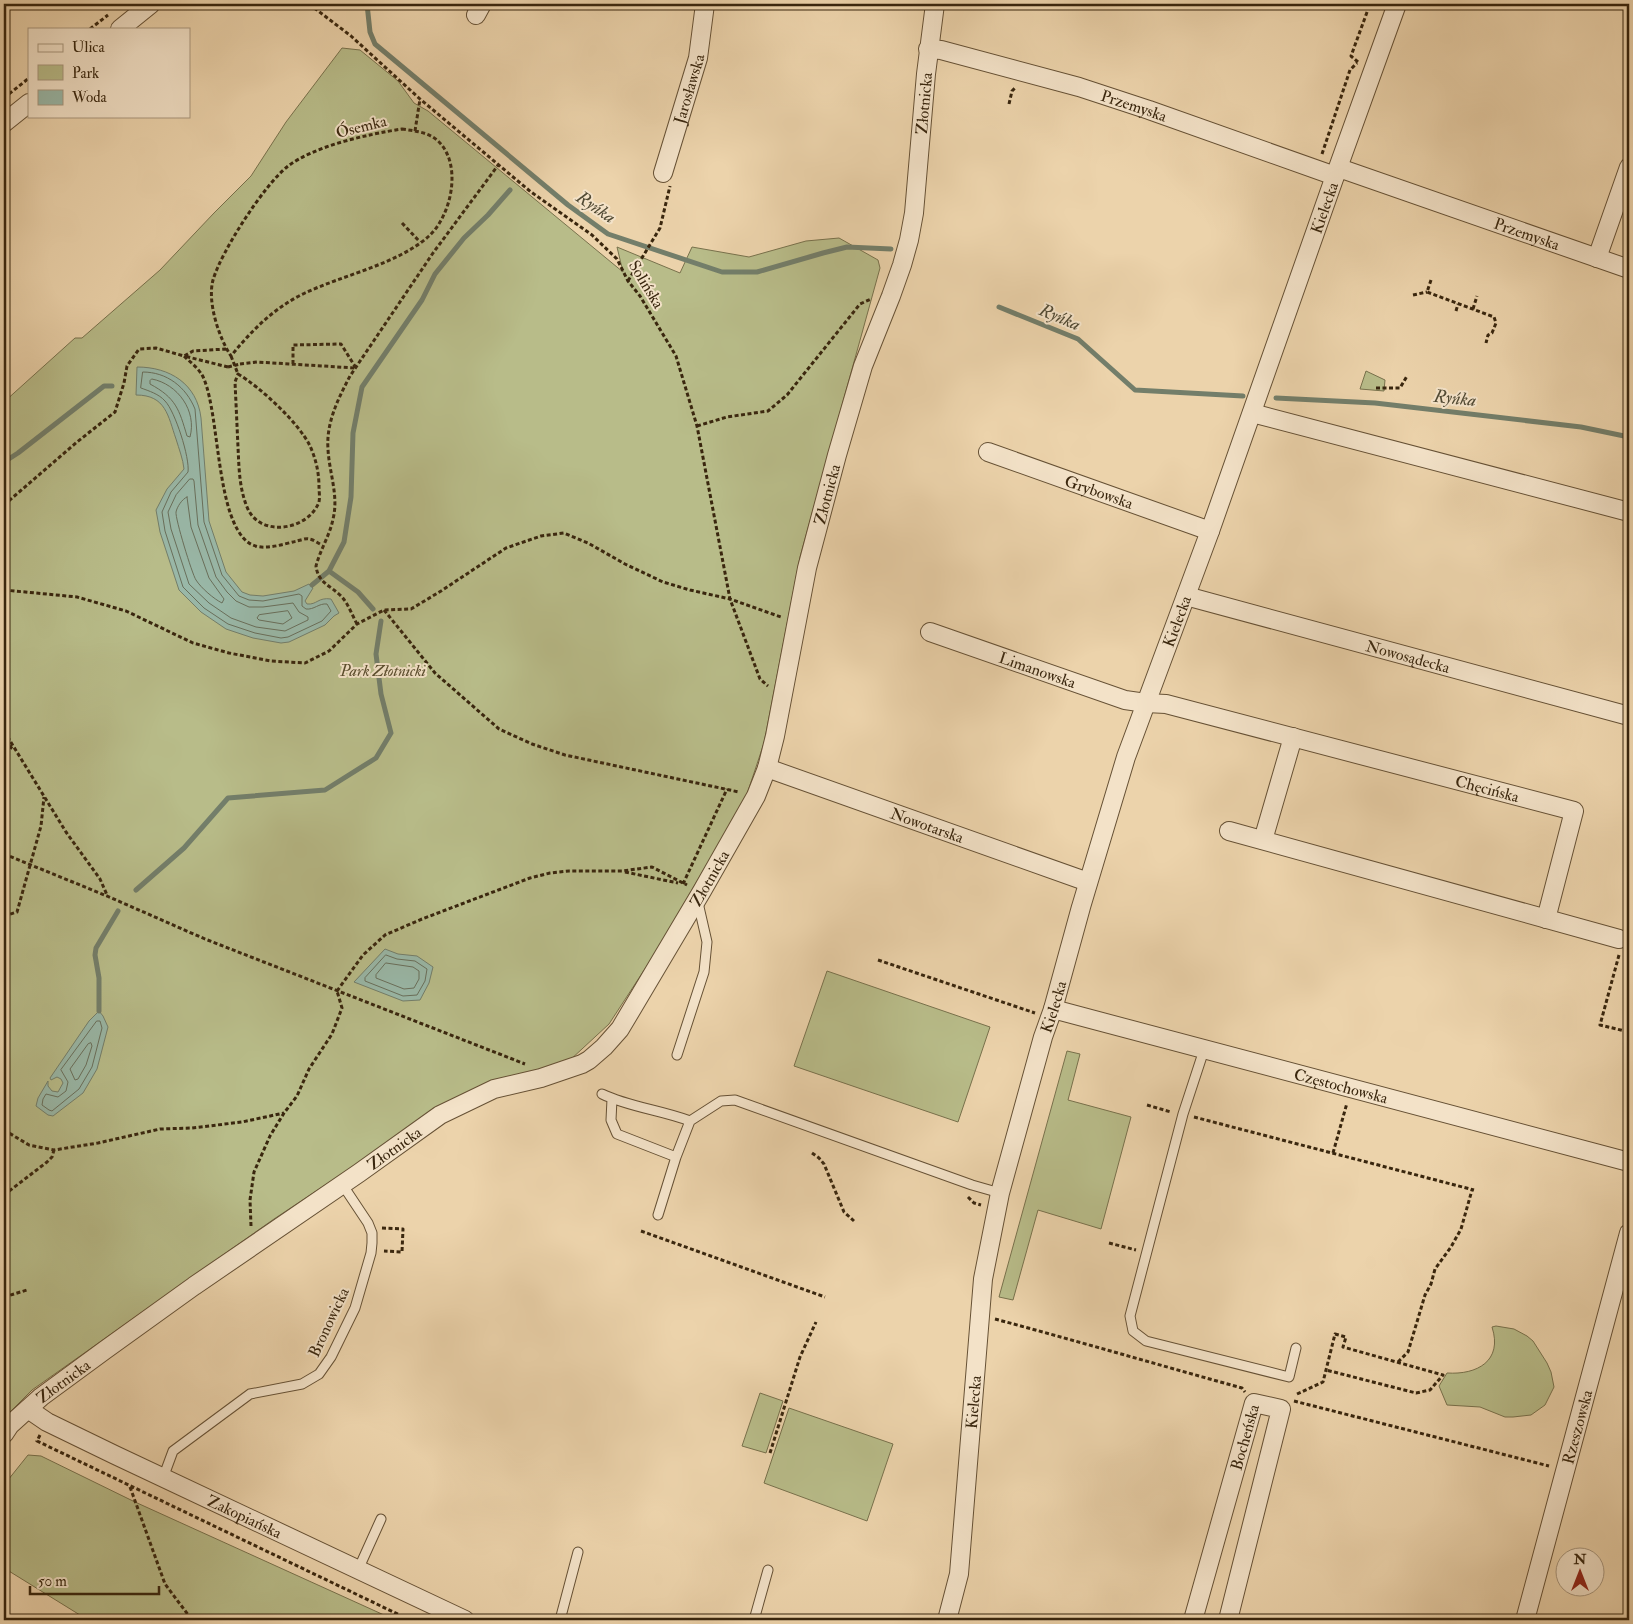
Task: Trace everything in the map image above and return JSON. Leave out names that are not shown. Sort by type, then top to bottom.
[{"type":"street","points":[[121,28],[151,4]]},
{"type":"street","name":"Jarosławska","points":[[665,165],[698,58],[705,4]]},
{"type":"street","name":"Złotnicka","points":[[6,1427],[41,1397],[194,1286],[440,1115],[494,1089],[541,1078],[589,1060],[604,1048],[620,1029],[756,796],[767,768],[775,736],[807,568],[853,396],[902,265],[914,213],[928,49],[935,4]]},
{"type":"street","name":"Kielecka","points":[[947,1620],[959,1574],[983,1279],[1000,1193],[1043,1037],[1124,764],[1210,531],[1398,4]]},
{"type":"street","name":"Przemyska","points":[[928,49],[941,50],[1079,87],[1629,269]]},
{"type":"street","points":[[4,123],[28,104]]},
{"type":"street","points":[[1597,258],[1629,166]]},
{"type":"street","points":[[1252,413],[1629,512]]},
{"type":"street","name":"Grybowska","points":[[988,452],[1210,531]]},
{"type":"street","name":"Nowosądecka","points":[[1186,596],[1629,716]]},
{"type":"street","name":"Limanowska","points":[[930,632],[1125,700],[1146,703]]},
{"type":"street","name":"Chęcińska","points":[[1146,703],[1166,704],[1574,811],[1546,919]]},
{"type":"street","points":[[1263,840],[1293,738]]},
{"type":"street","name":"Nowotarska","points":[[767,768],[1088,882]]},
{"type":"street","points":[[1229,831],[1619,939]]},
{"type":"street","name":"Częstochowska","points":[[1051,1014],[1204,1050],[1629,1162]]},
{"type":"street","name":"Rzeszowska","points":[[1525,1620],[1629,1233]]},
{"type":"street","name":"Bocheńska","points":[[1193,1620],[1254,1403],[1288,1405],[1228,1620]]},
{"type":"street","name":"Zakopiańska","points":[[28,1409],[47,1422],[465,1620]]},
{"type":"lane","points":[[677,1055],[704,972],[707,942],[699,907],[694,904]]},
{"type":"lane","points":[[1204,1050],[1183,1114],[1130,1316],[1133,1331],[1146,1341],[1289,1377],[1296,1348]]},
{"type":"lane","points":[[602,1094],[612,1099],[670,1113],[690,1121]]},
{"type":"lane","points":[[612,1099],[611,1120],[617,1134],[676,1157]]},
{"type":"lane","points":[[658,1214],[676,1157],[690,1121],[721,1101],[735,1100],[972,1185],[1000,1193]]},
{"type":"lane","name":"Bronowicka","points":[[163,1478],[173,1452],[250,1394],[302,1384],[319,1374],[331,1357],[355,1308],[371,1253],[372,1243],[372,1233],[368,1223],[342,1184]]},
{"type":"lane","points":[[358,1570],[381,1518]]},
{"type":"lane","points":[[560,1620],[578,1552]]},
{"type":"lane","points":[[754,1620],[768,1570]]},
{"type":"path","name":"Solińska","points":[[309,4],[351,36],[420,99],[531,192],[592,235],[617,259],[628,281],[640,296],[676,356],[697,426],[730,599],[760,679],[771,689],[782,693]]},
{"type":"path","points":[[1358,62],[1351,56],[1370,4]]},
{"type":"path","points":[[4,98],[28,79]]},
{"type":"path","points":[[1009,104],[1012,91]]},
{"type":"path","points":[[415,131],[420,99]]},
{"type":"path","name":"Ósemka","points":[[231,356],[251,331],[272,314],[304,294],[379,264],[420,242],[435,229],[445,211],[453,184],[451,162],[440,143],[423,132],[402,130],[375,133],[307,155],[287,166],[253,208],[225,252],[213,281],[213,309],[219,332],[238,374],[269,398],[292,421],[309,445],[316,462],[319,477],[319,500],[313,512],[301,522],[288,527],[269,527],[261,524],[247,508],[240,484],[235,382],[238,374]]},
{"type":"path","points":[[357,624],[341,596],[326,585],[317,574],[316,566],[322,546],[334,518],[335,497],[328,450],[329,425],[340,396],[356,368],[433,253],[498,164]]},
{"type":"path","points":[[628,281],[660,228],[662,214],[669,194],[672,173],[665,165]]},
{"type":"path","points":[[402,223],[420,242]]},
{"type":"path","points":[[1427,292],[1431,280]]},
{"type":"path","points":[[1413,295],[1427,292],[1494,317],[1496,323],[1492,333],[1488,335],[1486,344]]},
{"type":"path","points":[[697,426],[727,417],[768,411],[787,395],[860,304],[881,295],[891,296]]},
{"type":"path","points":[[1473,309],[1477,296]]},
{"type":"path","points":[[1456,310],[1458,304]]},
{"type":"path","points":[[293,364],[293,345],[342,344],[356,368]]},
{"type":"path","points":[[4,505],[115,412],[127,366],[139,350],[156,348],[228,367],[257,362],[356,368]]},
{"type":"path","points":[[184,356],[193,352],[226,349]]},
{"type":"path","points":[[184,356],[204,378],[213,413],[227,507],[237,529],[248,542],[259,547],[308,539],[322,546]]},
{"type":"path","points":[[1376,388],[1400,388],[1407,376]]},
{"type":"path","points":[[4,590],[77,597],[126,611],[194,644],[271,661],[304,663],[328,651],[357,624],[384,610],[410,608],[441,591],[506,548],[541,536],[564,533],[663,582],[730,599],[796,621]]},
{"type":"path","points":[[384,610],[434,673],[499,729],[565,756],[727,789],[683,884]]},
{"type":"path","points":[[4,732],[66,832],[100,879],[107,896]]},
{"type":"path","points":[[4,742],[15,751]]},
{"type":"path","points":[[4,916],[17,912],[41,826],[44,797]]},
{"type":"path","points":[[4,854],[205,939],[528,1066],[541,1078]]},
{"type":"path","points":[[337,991],[363,955],[385,935],[530,878],[569,871],[622,871],[652,867],[683,884]]},
{"type":"path","points":[[622,871],[683,884]]},
{"type":"path","points":[[1619,939],[1620,950],[1600,1024],[1629,1032]]},
{"type":"path","points":[[878,960],[1051,1014]]},
{"type":"path","points":[[259,1242],[252,1231],[250,1217],[254,1172],[270,1136],[284,1112],[297,1096],[308,1069],[332,1034],[342,1008],[337,991]]},
{"type":"path","points":[[1333,1153],[1348,1097]]},
{"type":"path","points":[[1147,1105],[1473,1190],[1461,1229],[1435,1269],[1408,1352],[1398,1362]]},
{"type":"path","points":[[4,1130],[29,1145],[54,1150],[98,1143],[160,1129],[192,1128],[242,1122],[284,1112]]},
{"type":"path","points":[[4,1195],[47,1162],[52,1157],[54,1150]]},
{"type":"path","points":[[812,1153],[824,1164],[844,1212],[854,1221]]},
{"type":"path","points":[[966,1194],[974,1203],[986,1207]]},
{"type":"path","points":[[380,1236],[379,1228],[403,1229],[402,1252],[381,1251],[380,1256]]},
{"type":"path","points":[[641,1230],[825,1297]]},
{"type":"path","points":[[1108,1243],[1146,1253]]},
{"type":"path","points":[[4,1297],[27,1290]]},
{"type":"path","points":[[979,1317],[1102,1348],[1242,1388],[1254,1403]]},
{"type":"path","points":[[770,1453],[800,1357],[816,1322]]},
{"type":"path","points":[[1326,1370],[1416,1393],[1430,1390],[1442,1375],[1343,1347],[1346,1337],[1336,1334],[1326,1370],[1323,1382],[1297,1394],[1288,1405],[1556,1468]]},
{"type":"path","points":[[41,1431],[37,1442],[410,1620]]},
{"type":"path","points":[[130,1487],[165,1584],[192,1620]]},
{"type":"green space","name":"Park Złotnicki","points":[[342,48],[360,50],[398,81],[414,103],[428,111],[623,272],[617,247],[680,273],[692,247],[749,257],[806,241],[839,238],[878,260],[880,268],[800,557],[764,743],[746,797],[654,955],[609,1024],[569,1061],[489,1084],[455,1099],[274,1219],[32,1390],[9,1413],[4,1410],[4,402],[75,338],[82,338],[160,270],[251,176],[286,122]]},
{"type":"green space","points":[[1366,371],[1385,380],[1384,391],[1360,389]]},
{"type":"green space","points":[[827,971],[990,1027],[958,1122],[794,1066]]},
{"type":"green space","points":[[1067,1051],[1080,1054],[1068,1100],[1131,1117],[1101,1229],[1038,1210],[1013,1300],[999,1297]]},
{"type":"green space","points":[[1492,1327],[1514,1329],[1533,1341],[1551,1372],[1554,1387],[1545,1405],[1531,1415],[1505,1417],[1480,1407],[1447,1405],[1439,1386],[1447,1373],[1468,1371],[1485,1364],[1491,1357],[1494,1349]]},
{"type":"green space","points":[[760,1393],[783,1401],[766,1453],[742,1446]]},
{"type":"green space","points":[[789,1408],[893,1444],[867,1521],[764,1483]]},
{"type":"green space","points":[[28,1455],[41,1456],[135,1502],[395,1620],[88,1620],[4,1568],[4,1497],[8,1480]]},
{"type":"water","points":[[137,367],[160,370],[171,374],[188,387],[194,396],[201,418],[209,521],[226,572],[242,592],[250,595],[263,596],[294,591],[309,584],[313,588],[305,601],[307,604],[323,599],[331,599],[339,613],[325,625],[289,642],[281,643],[253,638],[226,629],[201,612],[179,590],[160,532],[156,510],[167,489],[184,469],[171,422],[164,408],[154,399],[136,395]]},
{"type":"water","points":[[385,949],[398,954],[417,956],[433,967],[429,983],[420,1000],[403,1001],[354,982]]},
{"type":"water","points":[[99,1011],[108,1027],[97,1069],[83,1093],[53,1116],[48,1115],[36,1106],[38,1098],[48,1081],[48,1086],[52,1091],[58,1092],[63,1083],[61,1079],[57,1077],[51,1080],[50,1078],[89,1021]]},
{"type":"waterway","name":"Ryńka","points":[[367,4],[370,32],[375,44],[568,205],[608,234],[722,272],[757,272],[847,247],[891,249]]},
{"type":"waterway","points":[[312,585],[329,571],[344,542],[351,497],[353,433],[362,387],[422,300],[435,274],[464,238],[510,190]]},
{"type":"waterway","name":"Ryńka","points":[[999,307],[1078,339],[1135,390],[1243,396]]},
{"type":"waterway","points":[[4,462],[104,386],[112,386]]},
{"type":"waterway","name":"Ryńka","points":[[1276,398],[1375,403],[1581,427],[1629,437]]},
{"type":"waterway","points":[[329,571],[358,592],[373,609]]},
{"type":"waterway","points":[[136,890],[184,848],[228,798],[325,790],[376,758],[391,733],[381,694],[376,654],[381,621]]},
{"type":"waterway","points":[[99,1011],[99,978],[95,955],[96,948],[118,911]]}]
